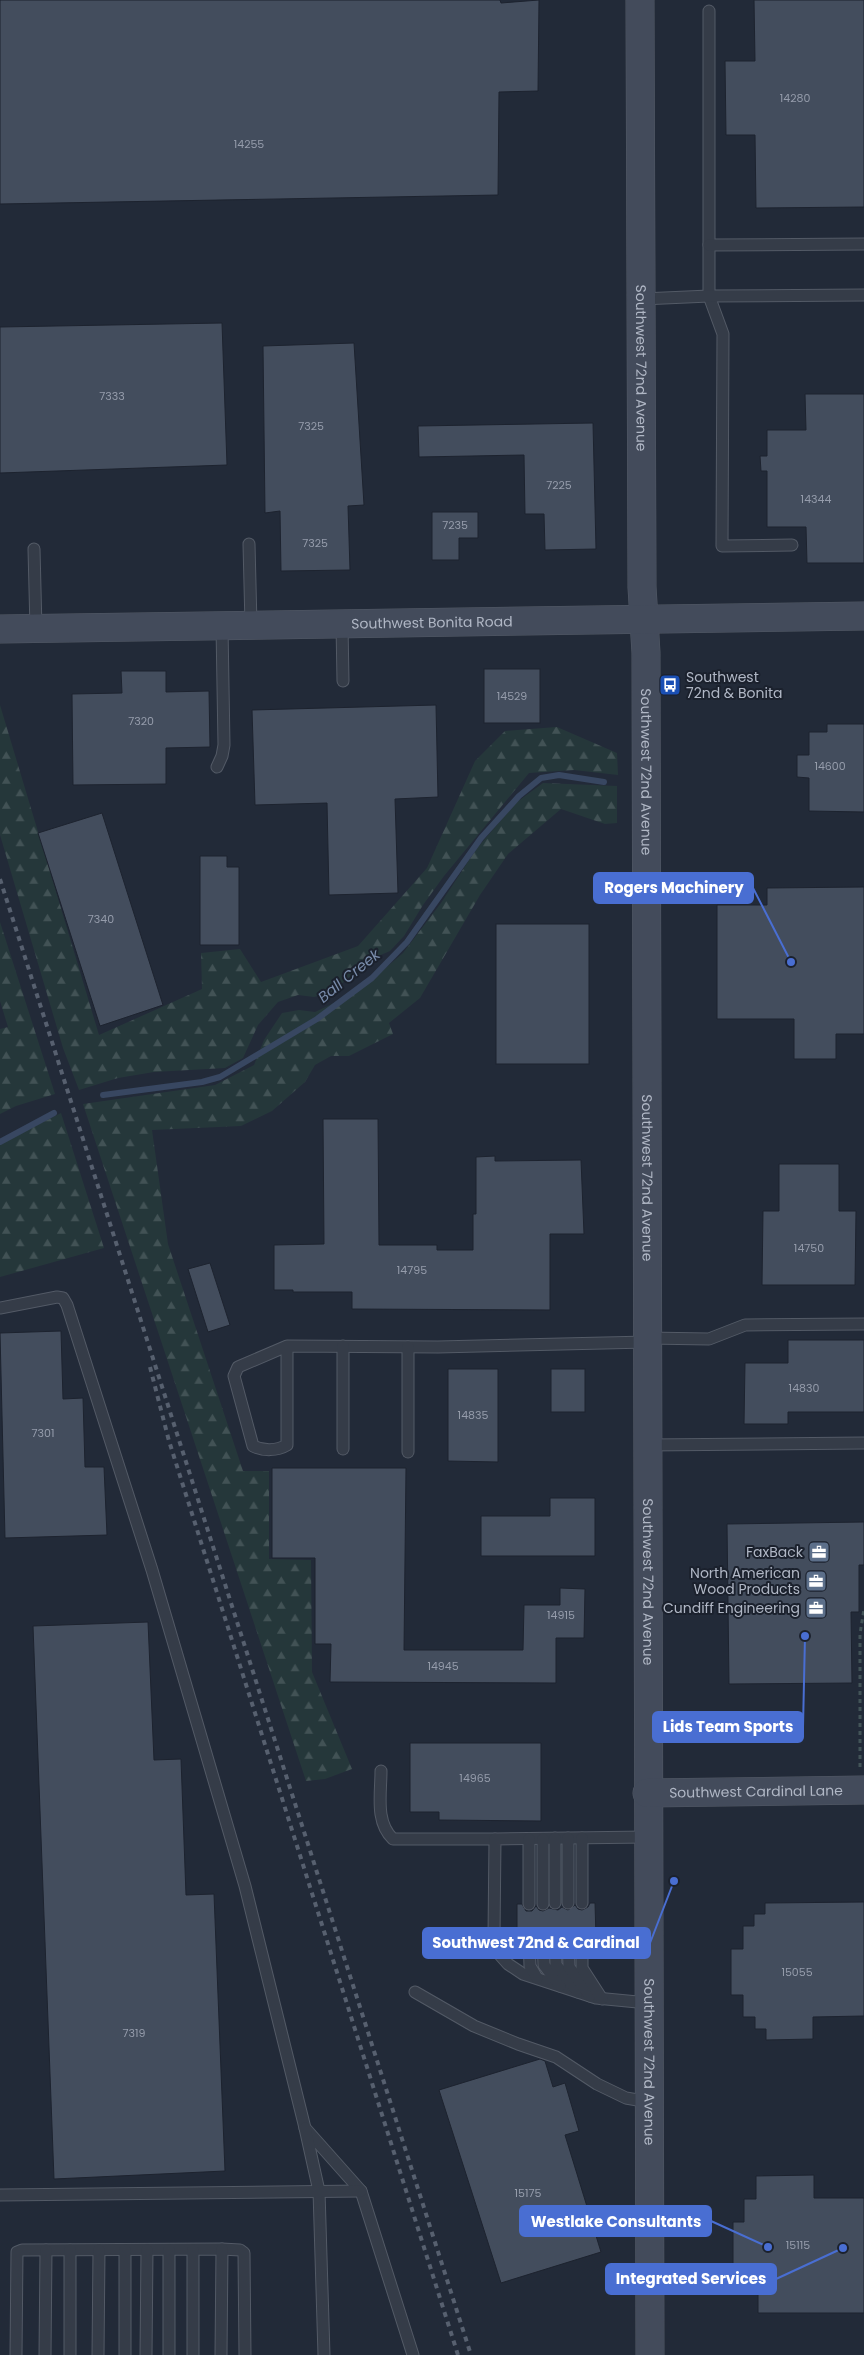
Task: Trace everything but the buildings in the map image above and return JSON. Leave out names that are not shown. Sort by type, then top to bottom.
[{"type":"main road","name":"Southwest 72nd Avenue","points":[[640,0],[642,587],[646,653],[647,1793],[650,2355]]},
{"type":"main road","name":"Southwest Bonita Road","points":[[0,629],[864,616]]},
{"type":"main road","name":"Southwest Cardinal Lane","points":[[647,1793],[862,1790]]},
{"type":"lane","points":[[709,11],[709,296],[723,334],[722,546],[792,545]]},
{"type":"lane","points":[[709,245],[864,244]]},
{"type":"lane","points":[[642,299],[709,296],[864,295]]},
{"type":"lane","points":[[249,544],[252,626]]},
{"type":"lane","points":[[34,549],[36,629]]},
{"type":"lane","points":[[342,625],[343,681]]},
{"type":"lane","points":[[217,767],[224,745],[222,627]]},
{"type":"lane","points":[[0,1308],[57,1297],[63,1298],[67,1305],[152,1570],[245,1886],[305,2128],[319,2192],[324,2355]]},
{"type":"lane","points":[[287,1346],[287,1445],[281,1449],[261,1449],[253,1446],[234,1376],[238,1367],[287,1346],[408,1346],[709,1339],[745,1325],[864,1324]]},
{"type":"lane","points":[[343,1346],[343,1449]]},
{"type":"lane","points":[[408,1346],[408,1452]]},
{"type":"lane","points":[[647,1445],[864,1443]]},
{"type":"lane","points":[[381,1771],[381,1818],[386,1832],[393,1839],[648,1837]]},
{"type":"lane","points":[[555,1838],[555,1903]]},
{"type":"lane","points":[[568,1838],[568,1903]]},
{"type":"lane","points":[[582,1838],[582,1903]]},
{"type":"lane","points":[[495,1839],[496,1944],[500,1955],[508,1964],[523,1974],[596,1997],[648,2002]]},
{"type":"lane","points":[[529,1839],[529,1904]]},
{"type":"lane","points":[[543,1839],[543,1904]]},
{"type":"lane","points":[[529,1938],[530,1966],[537,1978]]},
{"type":"lane","points":[[543,1938],[544,1965],[561,1986]]},
{"type":"lane","points":[[555,1938],[556,1965],[578,1992]]},
{"type":"lane","points":[[568,1938],[569,1967],[596,1997]]},
{"type":"lane","points":[[582,1938],[582,1968],[596,1997]]},
{"type":"lane","points":[[416,1992],[474,2026],[556,2057],[597,2084],[626,2098],[649,2102]]},
{"type":"lane","points":[[305,2128],[361,2191],[413,2355]]},
{"type":"lane","points":[[0,2195],[361,2191]]},
{"type":"lane","points":[[16,2355],[17,2252],[22,2250],[240,2250],[244,2253],[245,2355]]},
{"type":"lane","points":[[45,2355],[46,2250]]},
{"type":"lane","points":[[70,2250],[70,2355]]},
{"type":"lane","points":[[98,2355],[99,2250]]},
{"type":"lane","points":[[125,2250],[125,2355]]},
{"type":"lane","points":[[146,2355],[147,2250]]},
{"type":"lane","points":[[169,2250],[169,2355]]},
{"type":"lane","points":[[192,2355],[193,2250]]},
{"type":"lane","points":[[221,2355],[222,2250]]},
{"type":"path","points":[[862,1790],[860,1634],[864,1609]]},
{"type":"green space","points":[[0,705],[99,1035],[202,989],[201,953],[240,949],[261,982],[358,946],[427,868],[475,761],[505,731],[557,727],[617,753],[618,775],[574,770],[529,773],[444,876],[404,936],[390,951],[369,960],[332,992],[314,997],[298,995],[278,1002],[258,1025],[243,1058],[225,1068],[154,1072],[118,1078],[79,1090],[63,1048],[0,835]]},
{"type":"green space","points":[[543,783],[617,786],[617,823],[605,824],[561,809],[508,854],[480,895],[420,998],[389,1023],[393,1034],[349,1056],[331,1056],[315,1065],[305,1082],[272,1111],[241,1126],[152,1130],[168,1244],[243,1471],[269,1471],[269,1559],[311,1560],[312,1672],[352,1769],[325,1779],[306,1781],[83,1104],[215,1085],[254,1065],[264,1040],[282,1013],[299,1010],[315,1012],[359,991],[403,953],[441,903],[477,848],[517,802]]},
{"type":"green space","points":[[0,922],[55,1094],[16,1106],[0,1114],[0,1029],[8,1027],[0,1001]]},
{"type":"green space","points":[[61,1113],[104,1248],[0,1277],[0,1139],[25,1131]]},
{"type":"waterway","name":"Ball Creek","points":[[103,1095],[202,1082],[220,1077],[317,1019],[372,978],[407,942],[481,838],[519,796],[541,778],[559,775],[604,782]]},
{"type":"waterway","name":"Ball Creek","points":[[0,1142],[54,1113]]},
{"type":"railway","points":[[0,879],[471,2355]]},
{"type":"railway","points":[[150,1367],[169,1441],[458,2355]]},
{"type":"place","name":"Southwest 72nd & Bonita","points":[[670,685]]},
{"type":"place","name":"Rogers Machinery","points":[[791,962]]},
{"type":"place","name":"FaxBack","points":[[819,1552]]},
{"type":"place","name":"North American Wood Products","points":[[816,1581]]},
{"type":"place","name":"Cundiff Engineering","points":[[816,1608]]},
{"type":"place","name":"Lids Team Sports","points":[[805,1636]]},
{"type":"place","name":"Southwest 72nd & Cardinal","points":[[674,1881]]},
{"type":"place","name":"Westlake Consultants","points":[[768,2247]]},
{"type":"place","name":"Integrated Services","points":[[843,2248]]}]
